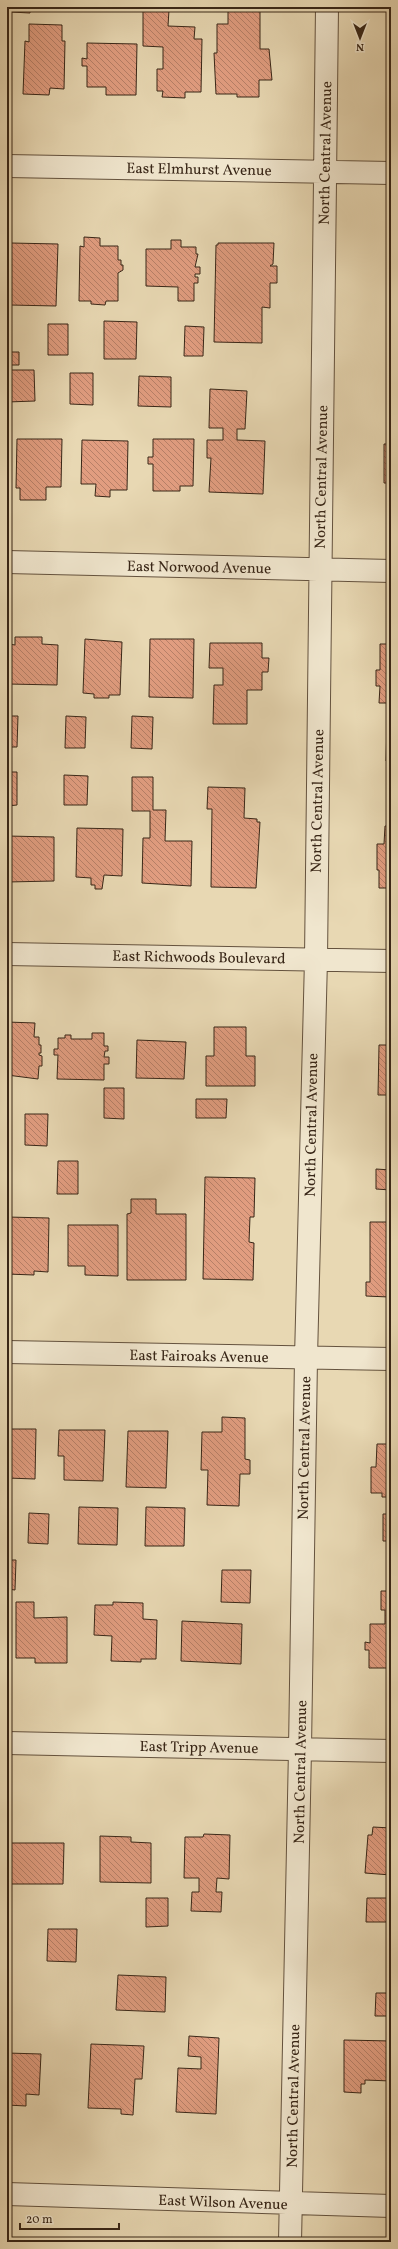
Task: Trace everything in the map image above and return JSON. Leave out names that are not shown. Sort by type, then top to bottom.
[{"type":"street","name":"North Central Avenue","points":[[290,2242],[306,1358],[316,959],[319,569],[327,7]]},
{"type":"street","name":"East Elmhurst Avenue","points":[[7,166],[391,172]]},
{"type":"street","name":"East Norwood Avenue","points":[[7,562],[391,571]]},
{"type":"street","name":"East Richwoods Boulevard","points":[[7,954],[391,961]]},
{"type":"street","name":"East Fairoaks Avenue","points":[[7,1352],[391,1359]]},
{"type":"street","name":"East Tripp Avenue","points":[[7,1743],[391,1751]]},
{"type":"street","name":"East Wilson Avenue","points":[[7,2194],[391,2206]]},
{"type":"building","points":[[11,7],[30,7],[30,13],[11,12]]},
{"type":"building","points":[[228,7],[260,7],[260,49],[269,49],[272,80],[259,80],[259,97],[237,97],[237,94],[216,94],[214,53],[217,53],[217,24],[228,24]]},
{"type":"building","points":[[388,8],[391,8],[391,48],[387,48]]},
{"type":"building","points":[[143,10],[169,10],[168,26],[195,27],[194,39],[202,39],[201,92],[185,92],[185,98],[162,97],[163,91],[157,91],[157,69],[163,69],[163,47],[143,46]]},
{"type":"building","points":[[29,24],[62,25],[62,41],[65,41],[64,89],[50,88],[49,95],[23,94],[25,41],[29,42]]},
{"type":"building","points":[[87,43],[137,44],[136,95],[106,95],[106,87],[87,87],[87,66],[82,66],[82,58],[87,59]]},
{"type":"building","points":[[388,63],[391,63],[391,103],[387,103]]},
{"type":"building","points":[[84,237],[100,238],[100,246],[118,246],[118,260],[121,260],[123,270],[118,273],[118,301],[106,301],[105,305],[91,304],[91,301],[79,301],[80,246],[84,247]]},
{"type":"building","points":[[171,240],[181,240],[181,247],[196,247],[196,254],[198,254],[195,267],[200,267],[200,274],[195,274],[195,277],[198,277],[198,283],[194,283],[194,301],[178,301],[178,287],[146,286],[146,249],[171,249]]},
{"type":"building","points":[[11,243],[58,244],[56,306],[10,305]]},
{"type":"building","points":[[218,243],[274,243],[273,264],[270,266],[277,266],[277,283],[270,283],[270,308],[262,307],[262,343],[214,342],[216,245],[218,245]]},
{"type":"building","points":[[388,264],[391,264],[391,325],[388,325]]},
{"type":"building","points":[[104,321],[137,322],[136,359],[104,359]]},
{"type":"building","points":[[48,324],[68,324],[68,355],[48,355]]},
{"type":"building","points":[[185,326],[204,327],[203,356],[184,356]]},
{"type":"building","points":[[7,352],[19,352],[19,365],[7,365]]},
{"type":"building","points":[[7,370],[34,370],[35,401],[7,402]]},
{"type":"building","points":[[70,373],[93,373],[93,405],[70,404]]},
{"type":"building","points":[[139,376],[171,377],[171,407],[138,406]]},
{"type":"building","points":[[210,389],[247,391],[245,429],[237,429],[237,440],[265,441],[263,494],[209,492],[211,458],[207,458],[207,440],[223,440],[223,428],[209,428]]},
{"type":"building","points":[[17,439],[62,439],[61,487],[46,487],[46,500],[20,500],[20,488],[16,488]]},
{"type":"building","points":[[153,439],[194,439],[193,486],[180,486],[180,491],[153,491],[153,464],[148,464],[148,457],[153,457]]},
{"type":"building","points":[[82,440],[128,441],[127,490],[110,490],[110,497],[95,496],[96,484],[81,484]]},
{"type":"building","points":[[384,444],[391,444],[391,483],[384,483]]},
{"type":"building","points":[[15,637],[42,637],[42,644],[58,645],[57,685],[8,684],[9,644],[15,645]]},
{"type":"building","points":[[85,639],[122,642],[120,695],[109,695],[109,698],[94,698],[94,694],[83,693]]},
{"type":"building","points":[[150,639],[194,639],[193,698],[149,697]]},
{"type":"building","points":[[210,643],[262,643],[262,658],[269,658],[268,672],[262,672],[262,690],[247,690],[247,724],[213,724],[214,685],[223,685],[223,668],[209,668]]},
{"type":"building","points":[[380,644],[391,644],[391,703],[379,703],[380,686],[376,686],[376,670],[380,670]]},
{"type":"building","points":[[7,716],[18,716],[17,747],[7,747]]},
{"type":"building","points":[[66,716],[86,717],[85,748],[65,748]]},
{"type":"building","points":[[132,716],[153,717],[152,749],[131,748]]},
{"type":"building","points":[[387,723],[391,723],[391,761],[386,761]]},
{"type":"building","points":[[7,772],[17,772],[17,805],[7,806]]},
{"type":"building","points":[[64,775],[88,776],[87,805],[64,805]]},
{"type":"building","points":[[132,777],[153,777],[153,810],[166,810],[165,841],[192,841],[191,886],[142,883],[143,838],[150,838],[150,811],[132,811]]},
{"type":"building","points":[[208,787],[245,788],[244,818],[257,819],[257,822],[260,822],[256,888],[211,887],[212,809],[207,809]]},
{"type":"building","points":[[385,826],[391,826],[391,888],[379,888],[377,844],[384,844]]},
{"type":"building","points":[[77,828],[123,829],[122,876],[104,875],[102,889],[95,889],[95,885],[91,885],[91,878],[76,877]]},
{"type":"building","points":[[7,836],[54,837],[54,881],[7,882]]},
{"type":"building","points":[[7,1022],[35,1023],[34,1037],[39,1037],[41,1053],[39,1053],[39,1055],[42,1056],[42,1066],[39,1066],[38,1079],[7,1075]]},
{"type":"building","points":[[214,1027],[246,1027],[246,1056],[255,1056],[255,1086],[206,1086],[206,1056],[214,1056]]},
{"type":"building","points":[[92,1033],[104,1033],[104,1046],[108,1046],[108,1051],[105,1051],[104,1057],[109,1057],[109,1064],[104,1064],[104,1080],[57,1079],[58,1055],[54,1055],[54,1049],[58,1049],[58,1038],[65,1038],[65,1035],[71,1035],[71,1039],[92,1039]]},
{"type":"building","points":[[137,1040],[186,1042],[184,1079],[136,1078]]},
{"type":"building","points":[[379,1045],[391,1045],[391,1095],[378,1095]]},
{"type":"building","points":[[104,1088],[124,1088],[124,1119],[104,1118]]},
{"type":"building","points":[[196,1099],[227,1099],[226,1118],[196,1118]]},
{"type":"building","points":[[390,1107],[391,1138],[389,1138]]},
{"type":"building","points":[[25,1114],[48,1114],[47,1146],[25,1145]]},
{"type":"building","points":[[7,1161],[9,1161],[9,1193],[7,1193]]},
{"type":"building","points":[[58,1161],[78,1161],[78,1194],[57,1194]]},
{"type":"building","points":[[376,1169],[391,1170],[391,1190],[376,1189]]},
{"type":"building","points":[[205,1177],[255,1178],[254,1217],[250,1217],[249,1242],[254,1243],[253,1280],[203,1279]]},
{"type":"building","points":[[131,1199],[156,1199],[156,1214],[186,1214],[186,1280],[127,1280],[127,1214],[131,1213]]},
{"type":"building","points":[[7,1217],[49,1218],[48,1272],[34,1271],[34,1275],[7,1274]]},
{"type":"building","points":[[370,1222],[391,1222],[391,1283],[389,1283],[389,1297],[366,1296],[366,1282],[370,1282]]},
{"type":"building","points":[[68,1225],[118,1225],[118,1276],[85,1275],[85,1266],[68,1266]]},
{"type":"building","points":[[222,1417],[245,1418],[245,1459],[250,1460],[250,1474],[240,1474],[239,1506],[207,1505],[208,1470],[201,1470],[202,1432],[222,1432]]},
{"type":"building","points":[[7,1429],[36,1429],[35,1479],[7,1478]]},
{"type":"building","points":[[59,1430],[105,1430],[103,1481],[64,1480],[64,1456],[58,1456]]},
{"type":"building","points":[[128,1431],[168,1431],[166,1488],[126,1487]]},
{"type":"building","points":[[377,1444],[391,1444],[391,1497],[382,1497],[382,1493],[371,1493],[371,1467],[376,1467]]},
{"type":"building","points":[[79,1507],[118,1508],[117,1545],[78,1544]]},
{"type":"building","points":[[146,1507],[185,1508],[184,1546],[145,1546]]},
{"type":"building","points":[[29,1513],[49,1514],[48,1544],[28,1543]]},
{"type":"building","points":[[383,1514],[391,1514],[391,1541],[383,1541]]},
{"type":"building","points":[[7,1560],[16,1560],[15,1590],[7,1589]]},
{"type":"building","points":[[222,1570],[251,1570],[250,1603],[221,1602]]},
{"type":"building","points":[[381,1591],[391,1591],[391,1668],[369,1668],[369,1650],[365,1650],[365,1642],[370,1643],[370,1624],[385,1624],[385,1610],[381,1610]]},
{"type":"building","points":[[16,1602],[34,1602],[34,1618],[67,1617],[67,1663],[35,1663],[35,1658],[16,1658]]},
{"type":"building","points":[[113,1602],[143,1603],[143,1619],[157,1620],[156,1659],[141,1659],[141,1662],[111,1661],[112,1636],[94,1635],[95,1605],[113,1605]]},
{"type":"building","points":[[182,1621],[242,1624],[241,1664],[181,1661]]},
{"type":"building","points":[[373,1827],[391,1828],[391,1875],[365,1873],[368,1835],[372,1835]]},
{"type":"building","points":[[204,1834],[230,1835],[229,1879],[217,1878],[216,1892],[222,1892],[221,1912],[191,1911],[192,1892],[199,1892],[199,1878],[184,1878],[185,1837],[203,1837]]},
{"type":"building","points":[[100,1836],[131,1837],[131,1842],[151,1843],[151,1883],[100,1882]]},
{"type":"building","points":[[7,1843],[64,1843],[63,1884],[7,1884]]},
{"type":"building","points":[[146,1898],[168,1898],[168,1926],[146,1927]]},
{"type":"building","points":[[367,1898],[391,1898],[391,1922],[366,1922]]},
{"type":"building","points":[[48,1929],[77,1929],[76,1962],[47,1961]]},
{"type":"building","points":[[118,1975],[166,1977],[165,2012],[116,2010]]},
{"type":"building","points":[[376,1993],[391,1993],[391,2016],[375,2016]]},
{"type":"building","points":[[189,2036],[219,2038],[216,2114],[176,2112],[178,2068],[201,2069],[201,2057],[188,2056]]},
{"type":"building","points":[[344,2040],[391,2041],[391,2081],[365,2080],[365,2084],[361,2084],[361,2093],[344,2092]]},
{"type":"building","points":[[91,2044],[144,2046],[142,2079],[135,2079],[133,2115],[121,2114],[121,2109],[88,2108]]},
{"type":"building","points":[[7,2053],[41,2054],[39,2095],[26,2094],[26,2106],[7,2105]]}]
